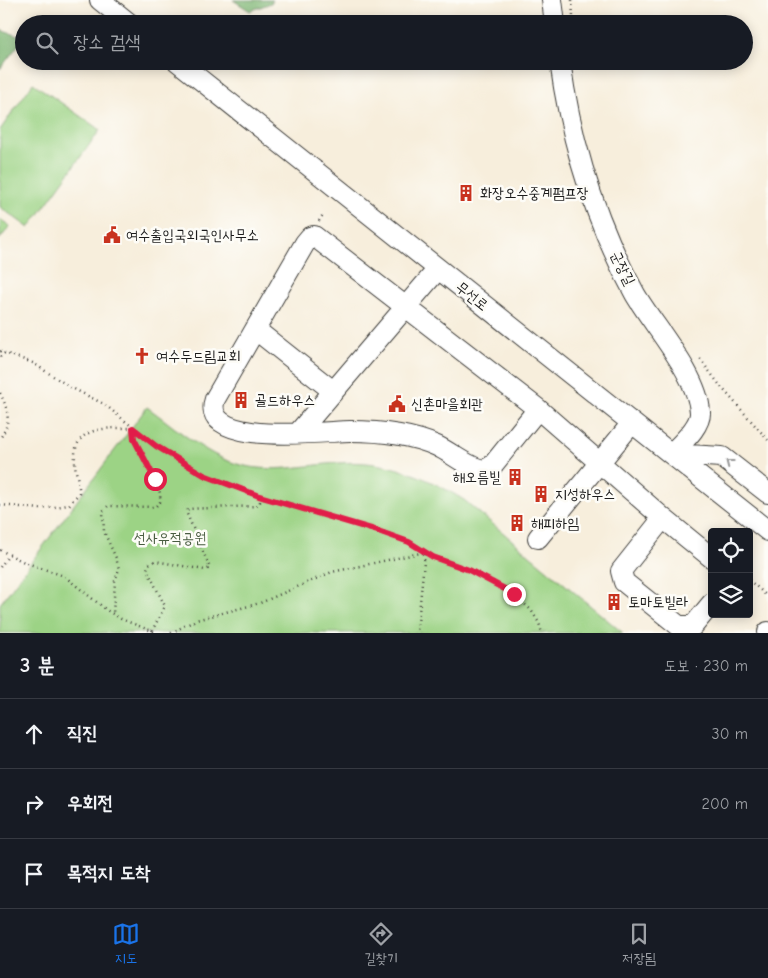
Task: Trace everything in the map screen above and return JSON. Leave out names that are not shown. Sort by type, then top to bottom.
[{"type":"street","points":[[100,0],[119,15]]},
{"type":"street","points":[[552,0],[554,15]]},
{"type":"street","name":"무선로","points":[[188,70],[765,531]]},
{"type":"street","name":"군장길","points":[[561,70],[573,140],[582,170],[607,236],[635,294],[690,378],[699,399],[701,415],[698,423],[671,454]]},
{"type":"street","points":[[538,409],[492,466],[484,470],[436,446],[400,434],[351,431],[269,434],[243,431],[220,421],[212,411],[215,399],[305,243],[311,236],[320,240],[538,409],[708,555]]},
{"type":"street","points":[[298,433],[438,269]]},
{"type":"street","points":[[256,330],[333,391]]},
{"type":"street","points":[[538,538],[632,423]]},
{"type":"street","points":[[671,454],[722,457],[768,493]]},
{"type":"street","points":[[664,518],[622,568],[622,579],[679,626],[692,626],[708,608]]},
{"type":"path","points":[[572,0],[573,15]]},
{"type":"path","points":[[0,351],[33,363],[104,404],[156,446],[204,475],[259,496],[409,542],[425,552],[469,570],[514,594],[531,610],[539,623],[542,633]]},
{"type":"path","points":[[694,352],[722,388],[768,440]]},
{"type":"path","points":[[0,357],[5,353]]},
{"type":"path","points":[[0,393],[8,409],[8,423],[0,438]]},
{"type":"path","points":[[0,505],[40,509],[69,505],[79,494],[74,456],[82,439],[92,431],[100,428],[133,428]]},
{"type":"path","points":[[113,614],[115,581],[119,569],[104,532],[103,511],[108,506],[154,507],[160,502],[158,487],[134,439],[133,428]]},
{"type":"path","points":[[152,631],[165,606],[148,570],[149,564],[155,561],[205,570],[210,568],[188,514],[188,509],[256,506],[260,502],[259,496]]},
{"type":"path","points":[[0,550],[64,576],[88,597],[113,614],[157,633]]},
{"type":"path","points":[[171,633],[196,620],[260,603],[332,572],[425,552]]},
{"type":"path","points":[[417,633],[425,552]]},
{"type":"path","points":[[0,567],[9,555]]},
{"type":"path","points":[[753,584],[767,596]]},
{"type":"green space","points":[[233,0],[273,0],[271,3],[250,11]]},
{"type":"green space","points":[[0,30],[15,35],[15,50],[0,69]]},
{"type":"green space","points":[[33,83],[100,130],[29,228],[0,207],[0,130]]},
{"type":"green space","points":[[0,219],[10,226],[0,239]]},
{"type":"green space","name":"선사유적공원","points":[[147,407],[201,447],[225,460],[237,464],[275,469],[356,462],[404,471],[435,484],[464,500],[623,633],[0,633],[0,604]]},
{"type":"place","name":"화장오수중계펌프장","points":[[466,193]]},
{"type":"place","name":"여수출입국외국인사무소","points":[[112,235]]},
{"type":"place","name":"여수두드림교회","points":[[142,356]]},
{"type":"place","name":"골드하우스","points":[[241,400]]},
{"type":"place","name":"신촌마을회관","points":[[397,404]]},
{"type":"place","name":"해오름빌","points":[[515,477]]},
{"type":"place","name":"지성하우스","points":[[541,494]]},
{"type":"place","name":"해피하임","points":[[517,523]]},
{"type":"place","name":"토마토빌라","points":[[614,602]]},
{"type":"route","points":[[155,479],[134,439],[133,428],[156,446],[204,475],[259,496],[409,542],[433,557],[469,570],[514,594]]}]
